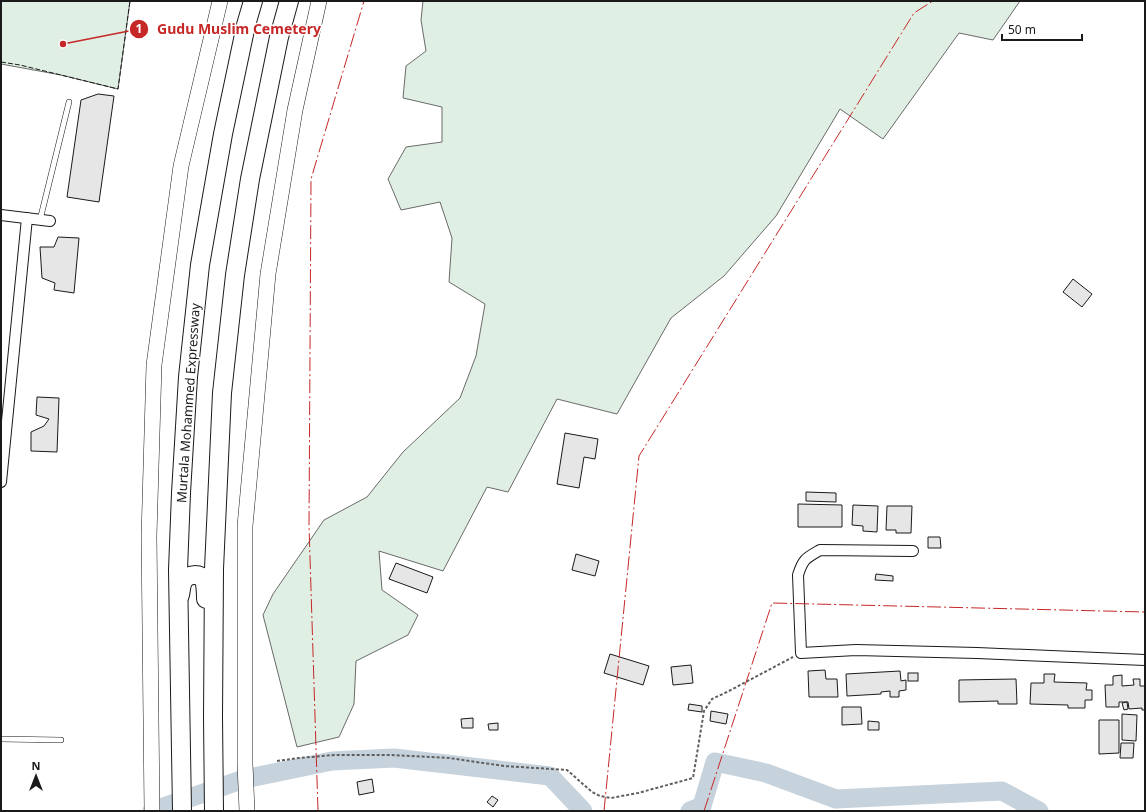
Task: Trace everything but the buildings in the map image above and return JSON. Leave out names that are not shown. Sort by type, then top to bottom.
[{"type":"highway","points":[[244,1],[246,25]]},
{"type":"highway","name":"Murtala Mohammed Expressway","points":[[182,811],[178,570],[188,377],[200,265],[223,134],[246,25],[253,1]]},
{"type":"highway","points":[[214,811],[214,569],[222,393],[235,275],[250,179],[279,37],[289,1]]},
{"type":"highway","points":[[279,37],[299,1]]},
{"type":"highway","points":[[178,606],[181,585],[184,580],[187,577],[196,575],[201,577],[206,589],[208,627],[213,647]]},
{"type":"main road","points":[[152,811],[149,536],[154,366],[181,166],[220,1]]},
{"type":"main road","points":[[247,811],[245,764],[245,526],[267,282],[296,110],[319,1]]},
{"type":"street","points":[[1,215],[45,221]]},
{"type":"street","points":[[1,482],[27,218]]},
{"type":"street","points":[[913,551],[820,550],[809,556],[802,563],[798,575],[801,653],[856,650],[1145,660]]},
{"type":"lane","points":[[45,221],[70,102]]},
{"type":"lane","points":[[1,738],[61,740]]},
{"type":"path","points":[[277,761],[334,755],[391,755],[449,758],[504,766],[567,770],[592,792],[600,796],[611,798],[638,793],[693,778],[704,711],[712,699],[801,653]]},
{"type":"green space","points":[[1,1],[130,1],[118,89],[61,75],[1,64]]},
{"type":"green space","points":[[423,1],[1020,1],[993,40],[959,33],[883,139],[840,109],[776,216],[724,276],[671,318],[617,414],[557,399],[508,492],[487,487],[443,571],[379,551],[382,590],[418,615],[408,635],[356,661],[354,704],[339,737],[297,747],[263,615],[273,594],[324,520],[367,497],[403,452],[460,398],[476,356],[485,304],[449,282],[452,238],[440,202],[401,210],[388,179],[406,147],[442,142],[442,107],[403,98],[406,66],[426,51],[421,20]]},
{"type":"waterway","points":[[152,811],[244,779],[332,761],[394,758],[550,776],[583,811]]},
{"type":"waterway","points":[[690,811],[702,806],[715,762],[766,773],[836,799],[1002,791],[1039,811]]},
{"type":"fence","points":[[1,62],[20,65],[118,89],[130,1]]},
{"type":"power","points":[[318,811],[309,526],[311,179],[364,1]]},
{"type":"power","points":[[604,811],[639,456],[914,13],[933,1]]},
{"type":"power","points":[[704,811],[772,603],[1145,612]]},
{"type":"place","name":"Gudu Muslim Cemetery","points":[[63,44]]}]
